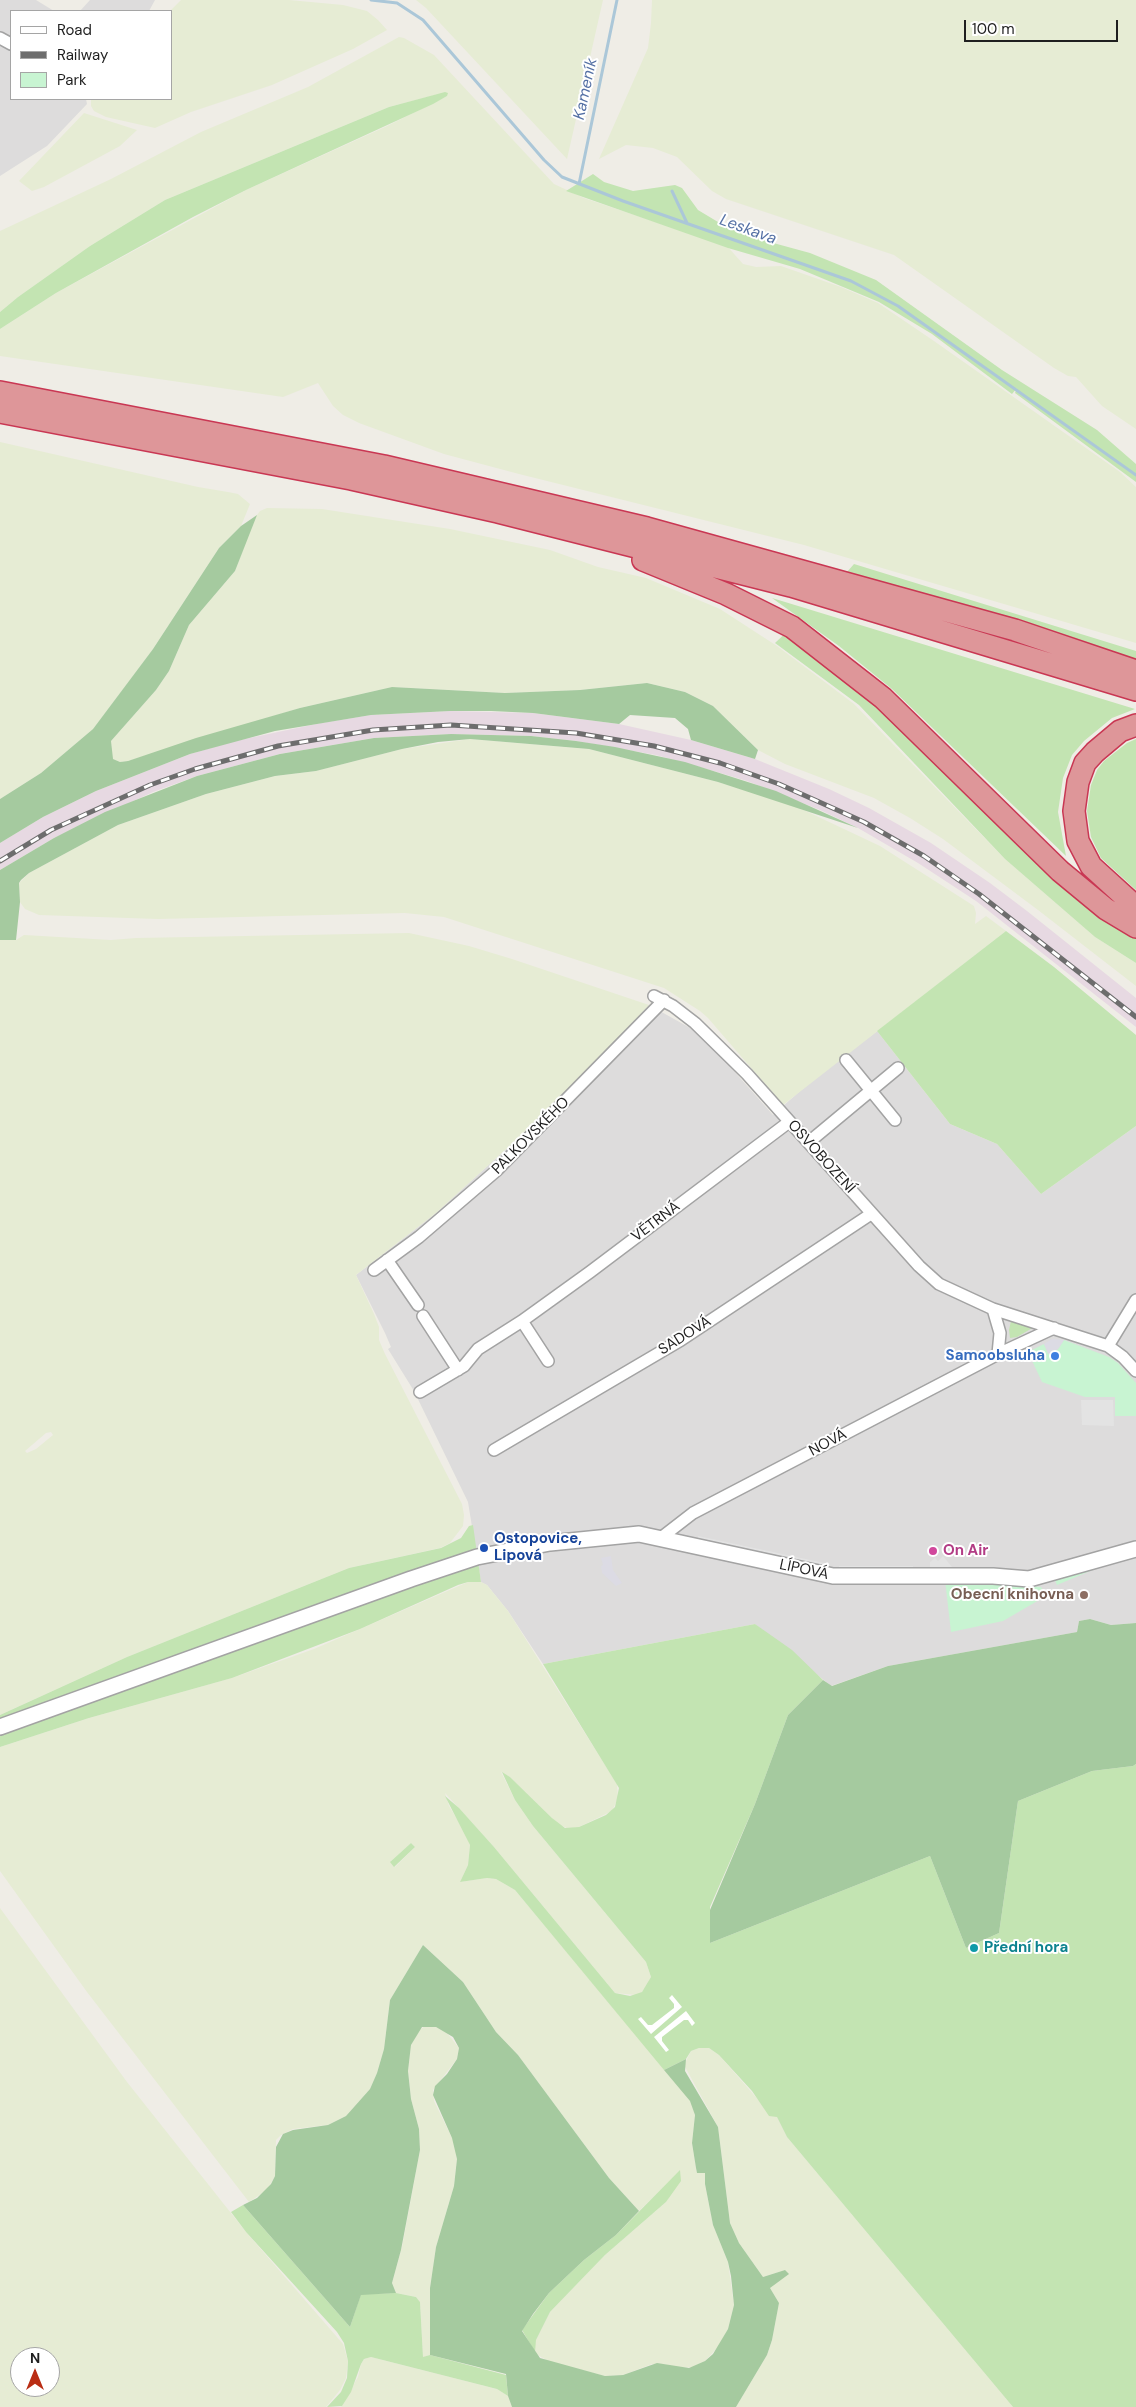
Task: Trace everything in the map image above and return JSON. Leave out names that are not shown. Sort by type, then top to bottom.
[{"type":"highway","points":[[0,392],[393,468],[647,528],[1015,630],[1136,671]]},
{"type":"highway","points":[[0,412],[351,480],[498,512],[791,586],[1136,690]]},
{"type":"highway","points":[[498,512],[658,565],[726,594],[792,626],[883,698],[1060,871],[1106,909],[1136,927]]},
{"type":"highway","points":[[1015,630],[1092,646],[1136,660]]},
{"type":"highway","points":[[1136,725],[1120,731],[1085,763],[1078,782],[1074,811],[1078,841],[1090,866],[1136,907]]},
{"type":"street","name":"OSVOBOZENÍ","points":[[659,998],[696,1023],[747,1074],[919,1266],[939,1284],[997,1313],[1054,1328],[1108,1346],[1123,1357],[1136,1371]]},
{"type":"street","name":"PALKOVSKÉHO","points":[[374,1270],[496,1171],[659,998]]},
{"type":"street","points":[[846,1060],[895,1120]]},
{"type":"street","points":[[809,1142],[898,1068]]},
{"type":"street","name":"VĚTRNÁ","points":[[420,1392],[464,1366],[478,1349],[522,1321],[790,1122]]},
{"type":"street","name":"SADOVÁ","points":[[494,1450],[681,1340],[872,1214]]},
{"type":"street","points":[[388,1260],[458,1370]]},
{"type":"street","points":[[1108,1346],[1136,1300]]},
{"type":"street","points":[[997,1313],[1001,1350]]},
{"type":"street","points":[[522,1321],[548,1362]]},
{"type":"street","name":"NOVÁ","points":[[662,1537],[693,1513],[1001,1350],[1054,1328]]},
{"type":"street","name":"LÍPOVÁ","points":[[0,1727],[477,1557],[550,1543],[625,1534],[662,1537],[827,1576],[846,1577],[947,1576],[1029,1579],[1132,1551]]},
{"type":"shaded area","points":[[0,0],[36,0],[52,10],[10,10],[10,100],[86,100],[87,104],[47,146],[0,176]]},
{"type":"shaded area","points":[[90,0],[155,0],[150,10],[81,10]]},
{"type":"shaded area","points":[[450,711],[533,713],[619,724],[691,740],[755,759],[829,789],[869,808],[931,843],[1027,911],[1136,998],[1136,1027],[976,901],[918,863],[858,828],[820,810],[747,781],[656,755],[576,741],[531,736],[451,734],[374,738],[280,754],[197,776],[153,792],[54,838],[0,870],[0,843],[43,817],[96,791],[190,754],[235,741],[321,723],[371,715]]},
{"type":"shaded area","points":[[649,1005],[692,1029],[725,1061],[773,1115],[818,1075],[877,1031],[950,1124],[997,1144],[1041,1194],[1136,1126],[1136,1623],[1111,1625],[1090,1619],[1079,1621],[1077,1632],[888,1666],[831,1686],[755,1624],[543,1664],[508,1611],[487,1585],[481,1582],[468,1502],[414,1391],[388,1349],[391,1347],[385,1333],[356,1275],[436,1213],[516,1140]]},
{"type":"shaded area","points":[[1052,1339],[1064,1340],[1058,1349],[1049,1354],[1044,1344]]},
{"type":"shaded area","points":[[1081,1400],[1113,1400],[1114,1426],[1082,1425]]},
{"type":"shaded area","points":[[698,1536],[829,1564],[827,1575],[696,1546]]},
{"type":"shaded area","points":[[611,1556],[613,1570],[622,1583],[616,1586],[602,1573],[601,1566],[603,1565],[601,1558]]},
{"type":"shaded area","points":[[943,1556],[957,1573],[930,1576],[930,1562],[935,1558],[938,1561]]},
{"type":"shaded area","points":[[839,1566],[913,1566],[913,1577],[839,1577]]},
{"type":"green space","points":[[181,0],[289,0],[343,5],[367,11],[387,30],[353,49],[272,85],[191,112],[155,128],[106,117],[94,111],[91,106],[91,100],[172,100],[171,10]]},
{"type":"green space","points":[[416,0],[603,0],[567,159],[426,8]]},
{"type":"green space","points":[[652,0],[1136,0],[1136,429],[1102,406],[1076,377],[1068,376],[1054,368],[894,255],[726,199],[712,191],[677,157],[653,148],[626,145],[599,159],[648,48]]},
{"type":"green space","points":[[399,37],[434,55],[554,184],[584,198],[727,246],[743,264],[756,267],[781,266],[841,287],[878,303],[1120,472],[1136,487],[1136,643],[804,545],[444,454],[359,423],[343,415],[333,406],[318,383],[283,397],[0,356],[0,329],[56,293],[246,190],[385,127],[447,96],[439,94],[389,107],[165,200],[90,246],[0,312],[0,231],[111,179],[201,132],[308,87]]},
{"type":"green space","points":[[445,92],[448,93],[447,96],[433,104],[246,190],[193,217],[56,293],[0,329],[0,312],[18,297],[90,246],[165,200],[389,107]]},
{"type":"green space","points":[[84,113],[137,130],[120,146],[44,187],[32,191],[19,181]]},
{"type":"green space","points":[[593,174],[604,182],[633,191],[675,185],[682,188],[698,210],[718,222],[766,241],[810,253],[876,280],[1002,370],[1097,430],[1136,464],[1136,482],[1015,393],[1017,388],[1012,394],[932,334],[879,302],[800,269],[728,248],[566,191]]},
{"type":"green space","points":[[0,442],[198,487],[238,494],[250,504],[241,526],[219,548],[153,649],[93,729],[41,773],[0,799]]},
{"type":"green space","points":[[267,508],[322,509],[450,529],[550,550],[598,567],[646,578],[720,609],[777,646],[854,704],[1005,859],[1095,937],[1136,963],[1136,986],[943,839],[910,818],[874,798],[785,764],[758,750],[713,706],[685,692],[647,683],[580,690],[505,693],[392,687],[300,708],[128,761],[120,762],[112,759],[111,741],[156,690],[169,671],[189,625],[235,571],[254,519],[260,511]]},
{"type":"green space","points":[[257,515],[235,571],[189,625],[169,671],[156,690],[111,741],[113,759],[120,762],[128,761],[196,738],[300,708],[392,687],[505,693],[580,690],[647,683],[685,692],[713,706],[758,750],[755,759],[691,740],[688,729],[675,718],[630,715],[619,724],[533,713],[491,711],[371,715],[275,731],[190,754],[96,791],[43,817],[0,843],[0,799],[41,773],[93,729],[153,649],[219,548],[241,526]]},
{"type":"green space","points":[[854,564],[1136,651],[1136,660],[839,581]]},
{"type":"green space","points":[[772,598],[1135,709],[1112,718],[1084,741],[1072,755],[1063,778],[1058,812],[1066,856],[892,689],[839,646]]},
{"type":"green space","points":[[792,627],[1136,927],[1136,963],[1095,937],[1005,859],[859,705],[775,643]]},
{"type":"green space","points":[[451,734],[531,736],[576,741],[685,762],[776,791],[858,828],[718,782],[589,749],[470,739],[438,742],[402,749],[316,771],[275,776],[206,794],[118,825],[29,873],[21,880],[19,883],[20,902],[16,940],[0,940],[0,870],[54,838],[105,812],[197,776],[280,754],[374,738]]},
{"type":"green space","points":[[470,739],[589,749],[718,782],[791,804],[880,846],[974,906],[976,913],[975,924],[986,916],[1006,931],[783,1105],[708,1018],[664,988],[444,917],[405,913],[158,919],[39,915],[25,909],[20,902],[19,883],[29,873],[118,825],[206,794],[275,776],[316,771],[402,749]]},
{"type":"green space","points":[[1136,739],[1136,890],[1101,858],[1091,837],[1087,811],[1091,785],[1097,770],[1104,761],[1127,743]]},
{"type":"green space","points":[[1006,931],[1054,967],[1136,1035],[1136,1126],[1041,1194],[997,1144],[950,1124],[877,1031]]},
{"type":"green space","points":[[409,933],[469,946],[649,1005],[607,1052],[516,1140],[436,1213],[356,1275],[379,1327],[379,1340],[385,1354],[462,1504],[463,1526],[450,1543],[440,1548],[349,1568],[127,1657],[0,1715],[0,940],[16,940],[24,935],[111,940]],"holes":[[[51,1432],[53,1435],[36,1449],[27,1453],[25,1451],[46,1433]]]},
{"type":"green space","points":[[1011,1321],[1034,1327],[1017,1337],[1010,1338]]},
{"type":"green space","points":[[1064,1340],[1109,1357],[1118,1363],[1136,1383],[1136,1416],[1115,1416],[1115,1397],[1085,1397],[1042,1382],[1028,1352],[1044,1344],[1048,1354],[1058,1349]]},
{"type":"green space","points":[[473,1525],[481,1582],[468,1582],[458,1585],[360,1629],[232,1678],[89,1718],[0,1747],[0,1715],[127,1657],[349,1568],[441,1548],[461,1538],[469,1526]]},
{"type":"green space","points":[[1121,1558],[1057,1585],[1054,1578]]},
{"type":"green space","points":[[945,1580],[1041,1587],[1046,1596],[1003,1621],[951,1632]]},
{"type":"green space","points":[[468,1582],[481,1582],[487,1585],[508,1611],[617,1784],[618,1798],[612,1811],[579,1827],[569,1829],[558,1824],[510,1777],[501,1772],[515,1800],[533,1826],[646,1962],[651,1977],[648,1985],[642,1992],[636,1995],[615,1993],[494,1847],[445,1793],[449,1806],[465,1832],[470,1845],[468,1865],[460,1882],[487,1878],[496,1879],[515,1890],[691,2101],[695,2115],[692,2143],[697,2173],[705,2173],[705,2184],[713,2225],[728,2262],[734,2305],[728,2329],[718,2347],[705,2361],[694,2367],[680,2368],[663,2364],[652,2364],[623,2375],[605,2376],[550,2362],[536,2354],[534,2346],[536,2340],[550,2312],[605,2255],[666,2202],[680,2171],[639,2211],[609,2178],[518,2055],[496,2032],[463,1982],[423,1945],[390,2000],[384,2049],[370,2089],[346,2116],[328,2125],[293,2129],[281,2135],[276,2140],[275,2176],[267,2190],[249,2202],[87,1992],[0,1871],[0,1747],[89,1718],[232,1678],[314,1649]],"holes":[[[411,1843],[415,1847],[395,1867],[391,1861]]]},
{"type":"green space","points":[[1090,1619],[1111,1625],[1136,1623],[1136,1764],[1133,1766],[1092,1771],[1018,1801],[999,1933],[966,1948],[930,1856],[710,1943],[710,1910],[755,1804],[788,1715],[823,1680],[832,1686],[888,1666],[1077,1632],[1079,1621]]},
{"type":"green space","points":[[755,1624],[792,1650],[823,1680],[788,1715],[755,1804],[710,1907],[710,1943],[930,1856],[966,1948],[999,1933],[1018,1801],[1092,1771],[1133,1766],[1136,1764],[1136,2407],[1013,2407],[787,2137],[777,2117],[769,2116],[752,2091],[719,2055],[709,2048],[699,2048],[691,2051],[686,2059],[664,2070],[515,1890],[496,1879],[487,1878],[460,1882],[468,1865],[470,1845],[445,1796],[459,1808],[494,1847],[615,1993],[630,1996],[642,1992],[651,1977],[646,1962],[533,1826],[515,1800],[502,1772],[510,1777],[552,1818],[565,1828],[579,1827],[606,1815],[615,1807],[619,1788],[543,1664]]},
{"type":"green space","points":[[411,1843],[415,1847],[394,1867],[390,1862]]},
{"type":"green space","points":[[0,1908],[127,2082],[246,2232],[343,2344],[348,2361],[346,2378],[340,2390],[326,2407],[0,2407]]},
{"type":"green space","points":[[423,1945],[463,1982],[496,2032],[518,2055],[609,2178],[639,2211],[616,2235],[584,2260],[549,2293],[533,2314],[522,2331],[540,2358],[605,2376],[623,2375],[657,2363],[689,2368],[705,2361],[713,2354],[728,2329],[734,2305],[731,2276],[728,2262],[713,2225],[705,2184],[705,2173],[697,2173],[692,2143],[695,2115],[690,2101],[664,2070],[686,2059],[685,2071],[718,2127],[730,2223],[739,2243],[763,2277],[785,2270],[789,2274],[770,2288],[779,2303],[772,2340],[767,2355],[736,2407],[512,2407],[508,2396],[506,2374],[430,2355],[430,2288],[436,2247],[454,2186],[457,2159],[452,2138],[433,2095],[435,2086],[447,2074],[457,2059],[459,2048],[453,2037],[436,2027],[422,2027],[411,2045],[408,2071],[411,2099],[419,2129],[420,2150],[401,2250],[392,2283],[396,2293],[361,2295],[350,2327],[243,2205],[257,2198],[271,2184],[275,2176],[276,2147],[283,2134],[293,2130],[328,2125],[346,2116],[370,2089],[384,2049],[390,2000]]},
{"type":"green space","points":[[427,2025],[447,2033],[459,2048],[457,2059],[433,2090],[434,2101],[455,2144],[457,2159],[454,2186],[436,2247],[430,2288],[430,2355],[423,2358],[420,2302],[416,2297],[396,2293],[392,2283],[402,2247],[420,2150],[419,2129],[411,2099],[408,2071],[411,2045],[419,2030]]},
{"type":"green space","points":[[699,2048],[709,2048],[719,2055],[761,2103],[777,2117],[787,2137],[1013,2407],[736,2407],[767,2355],[779,2303],[770,2288],[785,2270],[763,2277],[739,2243],[730,2223],[718,2127],[684,2065],[691,2051]]},
{"type":"green space","points":[[680,2170],[681,2181],[666,2202],[605,2255],[550,2312],[536,2340],[535,2352],[522,2330],[549,2293],[584,2260],[616,2235]]},
{"type":"green space","points":[[243,2205],[350,2327],[361,2294],[396,2293],[416,2297],[420,2302],[423,2357],[430,2355],[506,2375],[508,2396],[497,2389],[371,2357],[364,2359],[361,2364],[351,2392],[342,2406],[327,2407],[341,2392],[347,2378],[348,2361],[344,2343],[337,2332],[246,2232],[231,2212]]},
{"type":"green space","points":[[371,2357],[497,2389],[508,2396],[512,2407],[341,2407],[358,2377],[364,2359]]},
{"type":"pier","points":[[672,1995],[682,2007],[651,2034],[638,2019],[641,2017],[648,2025],[652,2025],[674,2008],[674,2004],[669,1998]]},
{"type":"pier","points":[[686,2011],[695,2023],[692,2026],[688,2020],[684,2020],[662,2037],[662,2041],[669,2050],[666,2052],[654,2037]]},
{"type":"waterway","name":"Leskava","points":[[371,0],[397,3],[423,20],[544,160],[562,177],[623,201],[851,281],[898,306],[1136,475]]},
{"type":"waterway","name":"Kameník","points":[[579,184],[617,0]]},
{"type":"waterway","points":[[672,191],[687,223]]},
{"type":"railway","points":[[0,861],[51,830],[150,785],[195,769],[278,746],[373,730],[451,725],[576,733],[654,746],[720,763],[779,784],[864,822],[924,856],[979,894],[1136,1017]]},
{"type":"place","name":"Samoobsluha","points":[[1055,1356]]},
{"type":"place","name":"Ostopovice, Lipová","points":[[484,1548]]},
{"type":"place","name":"On Air","points":[[933,1551]]},
{"type":"place","name":"Obecní knihovna","points":[[1084,1595]]},
{"type":"place","name":"Přední hora","points":[[974,1948]]}]
